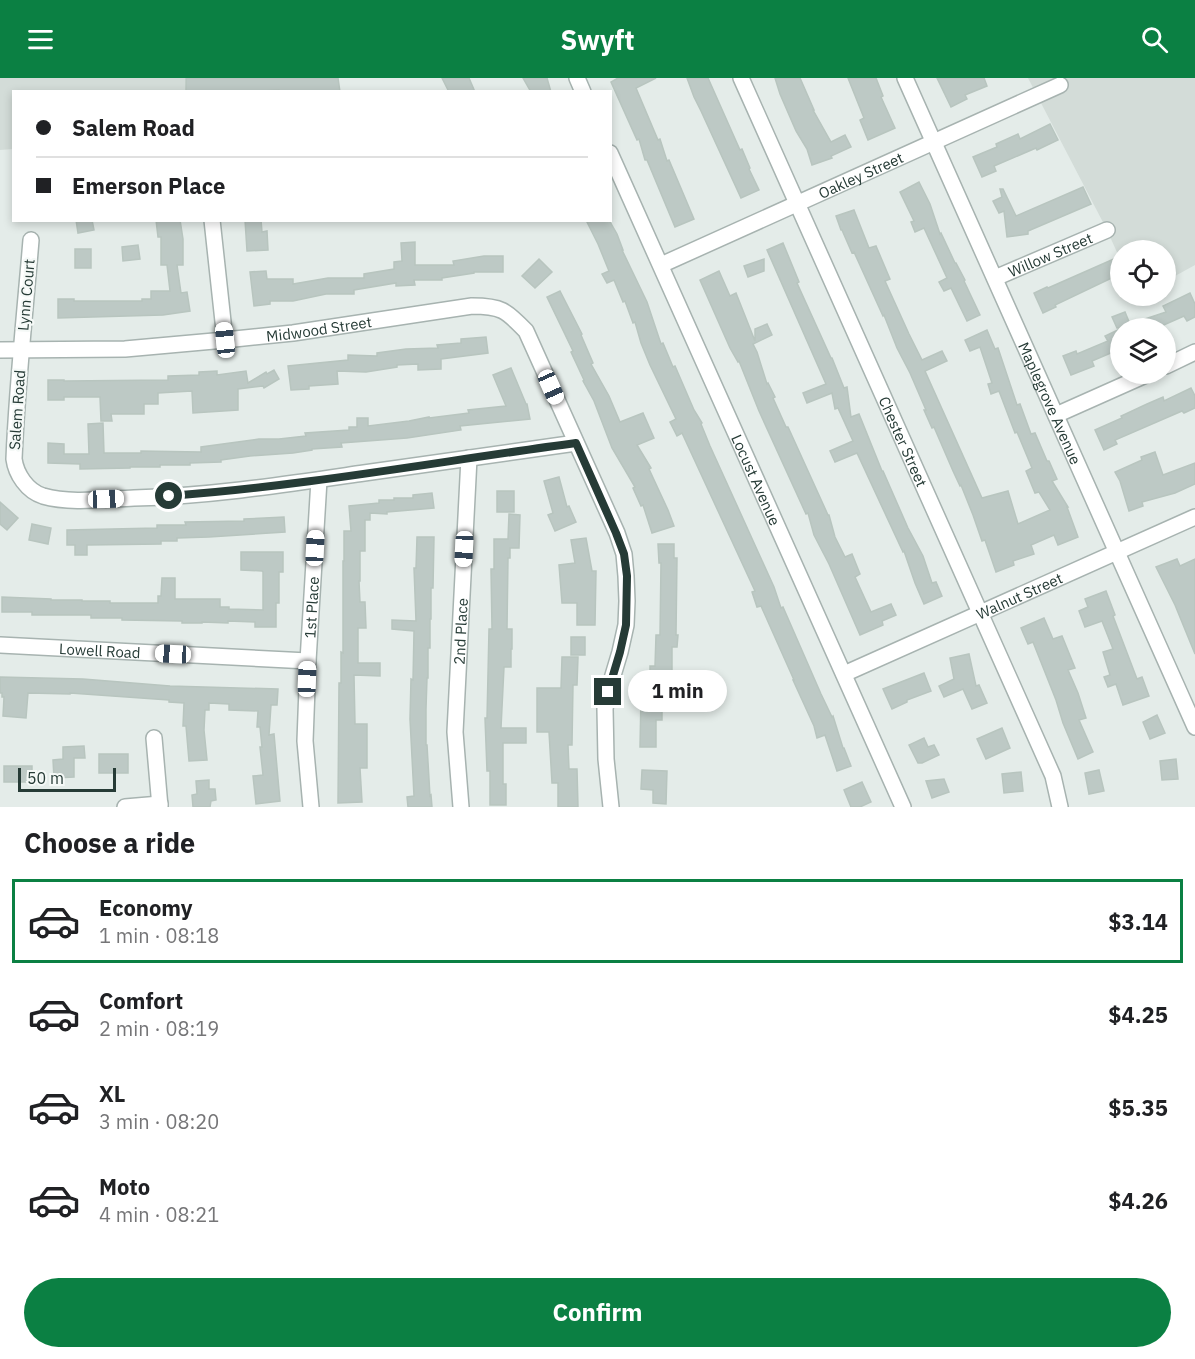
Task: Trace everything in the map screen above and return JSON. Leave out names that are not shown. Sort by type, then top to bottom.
[{"type":"street","name":"Chester Street","points":[[741,78],[1053,776],[1060,807]]},
{"type":"street","name":"Maplegrove Avenue","points":[[905,78],[1193,719]]},
{"type":"street","name":"Oakley Street","points":[[661,265],[1060,85]]},
{"type":"street","name":"Locust Avenue","points":[[612,157],[903,807]]},
{"type":"street","points":[[212,222],[225,340]]},
{"type":"street","name":"Willow Street","points":[[995,279],[1107,230]]},
{"type":"street","name":"Lynn Court","points":[[21,350],[31,240]]},
{"type":"street","name":"Midwood Street","points":[[0,350],[125,349],[293,333],[472,306],[491,306],[512,316],[526,331],[576,443]]},
{"type":"street","name":"Salem Road","points":[[21,350],[16,399],[15,466],[26,485],[40,495],[62,500],[151,498],[225,492],[576,443]]},
{"type":"street","points":[[1176,361],[1195,352]]},
{"type":"street","points":[[1056,415],[1126,384]]},
{"type":"street","points":[[576,443],[616,533],[624,554],[627,576],[626,625],[605,709],[606,759],[611,807]]},
{"type":"street","name":"2nd Place","points":[[461,807],[455,732],[469,458]]},
{"type":"street","name":"1st Place","points":[[311,807],[305,741],[319,480]]},
{"type":"street","name":"Walnut Street","points":[[844,674],[1195,517]]},
{"type":"street","name":"Lowell Road","points":[[0,645],[308,661]]},
{"type":"street","points":[[125,807],[160,806],[154,738]]},
{"type":"shaded area","points":[[0,78],[185,78],[186,90],[12,90],[12,149],[0,150]]},
{"type":"shaded area","points":[[1028,78],[1195,78],[1195,265],[1176,275],[1176,240],[1111,240]]},
{"type":"building","points":[[186,78],[338,78],[340,90],[279,90],[186,90]]},
{"type":"building","points":[[442,78],[469,78],[474,90],[448,90]]},
{"type":"building","points":[[523,78],[547,78],[550,90],[530,90]]},
{"type":"building","points":[[618,78],[656,78],[636,88],[694,219],[675,227],[647,160],[645,160],[639,139],[637,140],[611,82]]},
{"type":"building","points":[[687,78],[708,78],[759,190],[741,198]]},
{"type":"building","points":[[775,78],[800,78],[813,110],[831,142],[845,135],[851,147],[831,156],[832,158],[812,165]]},
{"type":"building","points":[[848,78],[876,78],[883,96],[881,97],[895,128],[868,140],[860,120],[864,118]]},
{"type":"building","points":[[937,78],[984,78],[987,86],[965,95],[967,99],[951,107]]},
{"type":"building","points":[[1050,124],[1058,140],[994,166],[996,171],[982,177],[973,157],[997,147],[996,144],[1018,134],[1020,139]]},
{"type":"building","points":[[919,182],[930,204],[940,234],[965,280],[980,315],[967,321],[951,288],[944,291],[939,282],[947,278],[924,228],[915,232],[911,222],[914,221],[900,192]]},
{"type":"building","points":[[1083,187],[1091,204],[1028,231],[1028,234],[1007,237],[1004,211],[999,213],[993,201],[1002,197],[1000,189],[1003,189],[1016,216]]},
{"type":"building","points":[[854,210],[869,248],[876,246],[890,279],[885,281],[922,360],[942,351],[947,361],[925,371],[982,498],[1008,491],[1018,524],[1050,510],[1039,492],[1035,493],[1026,471],[1032,468],[1017,432],[1015,433],[999,391],[991,394],[988,384],[992,383],[980,347],[970,351],[965,340],[987,330],[995,349],[998,348],[1017,405],[1020,404],[1031,434],[1035,433],[1057,479],[1052,481],[1068,507],[1078,537],[1058,545],[1054,535],[1031,545],[1034,554],[1013,561],[1014,565],[996,572],[985,540],[982,541],[961,485],[934,427],[932,428],[884,315],[841,230],[836,216]]},
{"type":"building","points":[[76,222],[92,222],[94,230],[78,233]]},
{"type":"building","points":[[156,222],[180,222],[183,265],[177,265],[181,293],[187,292],[190,311],[163,315],[58,318],[58,299],[142,301],[142,299],[151,299],[151,291],[170,291],[167,265],[161,265],[161,237],[158,237]]},
{"type":"building","points":[[245,222],[261,222],[262,232],[267,231],[268,250],[247,251]]},
{"type":"building","points":[[587,222],[610,222],[647,302],[661,344],[663,343],[673,367],[675,366],[702,423],[710,446],[774,587],[781,608],[783,607],[833,716],[851,766],[837,771],[825,735],[817,738],[814,726],[761,606],[757,607],[752,592],[755,591],[682,433],[677,436],[670,422],[676,419],[650,365],[635,322],[633,323],[614,280],[607,283],[602,274],[609,271]]},
{"type":"building","points":[[415,242],[415,265],[454,265],[453,261],[484,256],[503,256],[503,272],[474,272],[442,278],[442,280],[414,280],[415,285],[396,286],[396,283],[354,290],[354,294],[326,294],[293,301],[270,301],[270,304],[254,306],[250,272],[266,271],[267,279],[293,279],[293,284],[328,278],[364,278],[364,274],[394,269],[394,262],[402,261],[401,243]]},
{"type":"building","points":[[783,243],[799,282],[797,283],[844,388],[847,387],[851,417],[859,414],[882,471],[923,556],[932,583],[936,582],[942,596],[924,604],[904,551],[857,453],[835,462],[830,451],[853,441],[838,408],[835,409],[832,393],[807,403],[803,393],[826,384],[767,250]]},
{"type":"building","points":[[138,245],[140,259],[123,261],[122,247]]},
{"type":"building","points":[[75,249],[91,249],[91,268],[75,268]]},
{"type":"building","points":[[539,259],[552,272],[535,288],[522,276]]},
{"type":"building","points":[[764,259],[764,271],[748,277],[744,266]]},
{"type":"building","points":[[1110,261],[1110,279],[1043,313],[1034,293]]},
{"type":"building","points":[[719,271],[730,296],[736,293],[755,341],[755,329],[767,324],[772,335],[753,344],[767,384],[829,515],[835,537],[845,557],[852,554],[860,574],[855,577],[871,612],[891,604],[896,615],[882,621],[883,625],[860,635],[814,535],[808,513],[806,514],[739,361],[730,348],[700,280]]},
{"type":"building","points":[[560,291],[582,334],[593,363],[591,364],[620,422],[643,413],[654,438],[637,445],[651,468],[649,469],[674,526],[652,533],[643,505],[641,506],[633,488],[635,487],[612,448],[594,401],[571,352],[573,351],[547,297]]},
{"type":"building","points":[[1190,293],[1195,304],[1195,317],[1187,321],[1184,316],[1176,320],[1148,318],[1166,312],[1163,306],[1176,306],[1176,300]]},
{"type":"building","points":[[1125,312],[1128,318],[1112,317]]},
{"type":"building","points":[[1110,334],[1110,353],[1092,361],[1094,366],[1071,375],[1063,356],[1076,351],[1077,354],[1108,341],[1105,336]]},
{"type":"building","points":[[486,337],[488,353],[441,359],[441,369],[418,370],[418,364],[397,365],[397,367],[366,372],[337,371],[338,384],[291,390],[288,366],[348,360],[348,355],[377,356],[377,353],[406,349],[438,348],[437,345],[461,343],[461,339]]},
{"type":"building","points":[[511,368],[527,404],[530,419],[460,426],[461,430],[407,438],[341,443],[342,447],[250,456],[221,460],[221,462],[190,463],[190,465],[80,469],[80,464],[48,463],[48,443],[64,444],[64,454],[89,454],[88,424],[103,423],[104,453],[201,452],[201,447],[259,439],[306,436],[305,433],[349,430],[349,427],[357,427],[357,418],[368,418],[368,426],[506,406],[493,375]]},
{"type":"building","points":[[274,370],[279,379],[264,388],[263,386],[238,389],[238,410],[193,413],[192,391],[158,393],[158,404],[144,404],[144,414],[111,414],[112,421],[101,421],[100,397],[64,397],[64,400],[48,400],[48,380],[168,380],[168,376],[199,375],[199,372],[217,371],[217,375],[246,371],[248,383]]},
{"type":"building","points":[[1191,388],[1195,396],[1195,408],[1184,413],[1182,411],[1115,440],[1117,444],[1104,450],[1095,430],[1163,397],[1164,401]]},
{"type":"building","points":[[1155,452],[1163,475],[1195,463],[1195,484],[1175,493],[1142,502],[1143,506],[1129,511],[1115,472]]},
{"type":"building","points":[[559,477],[567,507],[569,506],[576,522],[555,531],[548,515],[553,513],[544,481]]},
{"type":"building","points":[[497,491],[514,491],[514,512],[497,512]]},
{"type":"building","points":[[432,493],[434,508],[387,512],[387,514],[370,513],[370,520],[365,520],[365,551],[360,551],[359,581],[360,602],[365,602],[366,628],[358,628],[358,663],[380,663],[380,676],[354,675],[355,724],[367,724],[367,768],[360,768],[362,802],[338,803],[344,531],[351,531],[349,506],[379,503],[379,500],[394,500],[394,498],[413,498],[413,495]]},
{"type":"building","points":[[0,502],[18,518],[7,530],[0,524]]},
{"type":"building","points":[[509,514],[520,515],[519,548],[510,548],[510,558],[508,558],[507,629],[512,629],[512,649],[511,667],[504,667],[501,728],[526,728],[526,743],[503,743],[503,784],[506,784],[506,805],[490,805],[490,771],[487,771],[485,718],[487,718],[489,629],[492,629],[491,569],[494,569],[494,539],[508,539]]},
{"type":"building","points":[[284,517],[285,532],[177,538],[177,541],[161,541],[161,544],[87,545],[87,555],[75,555],[75,545],[67,545],[67,530],[157,528],[157,525],[186,525],[185,522],[244,521],[244,519]]},
{"type":"building","points":[[32,524],[51,528],[48,544],[29,540]]},
{"type":"building","points":[[417,537],[434,537],[426,709],[426,745],[432,807],[408,807],[407,797],[414,796],[410,719],[414,631],[392,629],[392,620],[416,621],[414,568],[416,568]]},
{"type":"building","points":[[586,538],[592,571],[596,571],[595,625],[577,625],[577,603],[562,603],[559,565],[575,563],[571,540]]},
{"type":"building","points":[[658,544],[674,544],[674,558],[677,558],[677,647],[672,647],[672,685],[662,685],[662,720],[656,720],[656,747],[640,747],[641,697],[650,697],[650,666],[655,666],[656,635],[660,635],[661,563],[659,563]]},
{"type":"building","points":[[241,552],[283,552],[283,572],[279,572],[279,603],[276,603],[276,627],[255,627],[255,622],[182,623],[182,621],[91,618],[91,615],[32,615],[32,612],[2,612],[2,597],[110,601],[110,603],[158,603],[158,596],[161,596],[162,578],[175,578],[175,599],[220,599],[220,607],[263,610],[263,572],[241,570]]},
{"type":"building","points":[[1177,559],[1180,566],[1195,559],[1195,654],[1156,567]]},
{"type":"building","points":[[1106,591],[1137,679],[1142,677],[1149,696],[1123,705],[1116,684],[1108,687],[1104,677],[1110,675],[1103,652],[1113,649],[1102,621],[1085,627],[1079,611],[1088,607],[1085,599]]},
{"type":"building","points":[[1044,618],[1053,639],[1062,636],[1075,668],[1068,670],[1086,718],[1079,720],[1093,752],[1078,759],[1033,642],[1028,644],[1021,628]]},
{"type":"building","points":[[571,637],[585,637],[585,655],[571,655]]},
{"type":"building","points":[[969,654],[976,686],[979,685],[987,703],[972,709],[963,689],[944,697],[939,686],[954,679],[950,658]]},
{"type":"building","points":[[562,657],[578,657],[577,685],[573,685],[572,745],[568,745],[569,769],[577,769],[578,807],[558,807],[558,783],[552,783],[549,732],[537,732],[537,688],[561,688]]},
{"type":"building","points":[[924,673],[931,691],[907,700],[892,709],[883,689]]},
{"type":"building","points":[[0,677],[278,689],[277,705],[271,705],[269,735],[274,734],[280,801],[256,804],[253,776],[263,775],[260,727],[257,727],[258,711],[229,710],[229,704],[209,703],[209,710],[205,710],[204,730],[207,760],[189,761],[186,726],[183,726],[184,703],[70,693],[28,693],[26,718],[3,716],[4,697],[0,693]]},
{"type":"building","points":[[1157,715],[1165,733],[1150,739],[1143,722]]},
{"type":"building","points":[[1002,728],[1010,748],[986,759],[977,739]]},
{"type":"building","points":[[924,738],[928,747],[934,745],[939,755],[918,763],[909,745]]},
{"type":"building","points":[[84,746],[85,758],[74,758],[74,777],[54,778],[53,760],[63,759],[63,747]]},
{"type":"building","points":[[99,754],[128,754],[128,773],[99,773]]},
{"type":"building","points":[[1176,759],[1178,779],[1162,780],[1160,761]]},
{"type":"building","points":[[4,766],[32,766],[32,782],[4,782]]},
{"type":"building","points":[[642,770],[667,771],[666,804],[653,803],[653,790],[641,789]]},
{"type":"building","points":[[1099,770],[1104,791],[1089,794],[1085,773]]},
{"type":"building","points":[[1021,772],[1023,791],[1004,793],[1002,774]]},
{"type":"building","points":[[944,779],[949,792],[932,798],[926,781]]},
{"type":"building","points":[[209,780],[209,789],[215,789],[216,800],[211,801],[210,807],[193,807],[192,795],[197,794],[196,781]]},
{"type":"building","points":[[862,782],[871,802],[860,807],[851,807],[844,790]]},
{"type":"route","points":[[169,496],[225,492],[319,480],[576,443],[616,533],[624,554],[627,576],[626,625],[608,692]]}]
